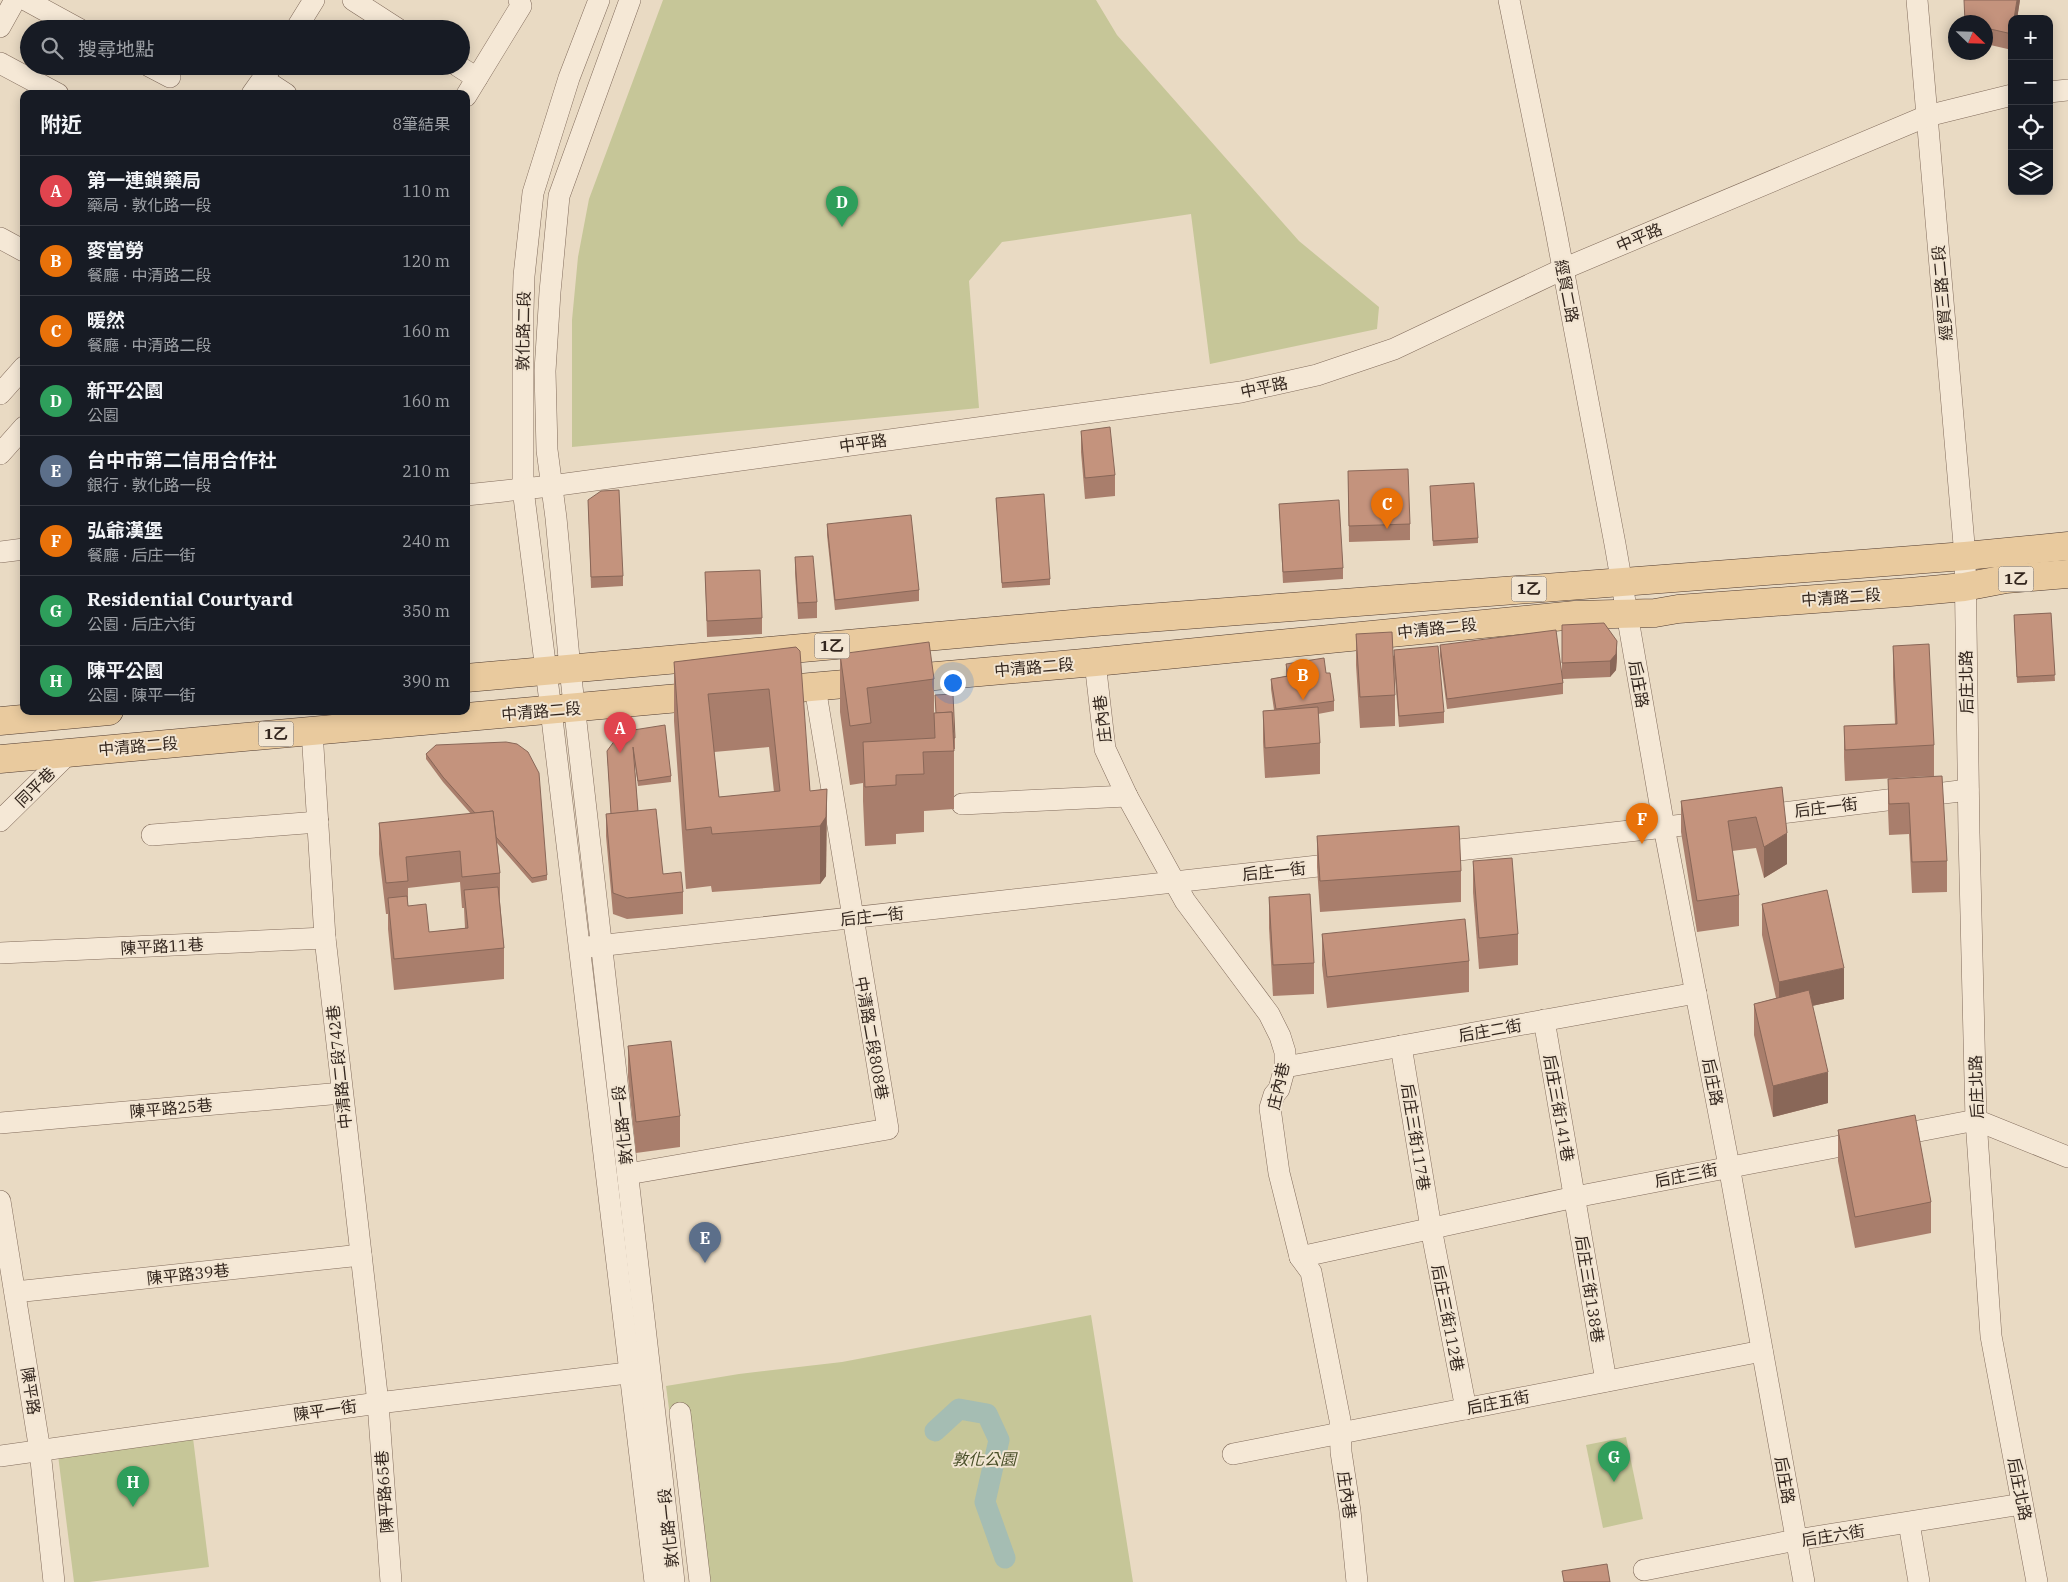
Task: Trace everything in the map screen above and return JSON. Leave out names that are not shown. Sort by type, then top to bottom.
[{"type":"main road","name":"中清路二段","points":[[470,678],[1094,622],[1965,556],[2068,546]]},
{"type":"main road","name":"中清路二段","points":[[0,759],[1095,662],[1575,615],[1627,614],[1964,587],[2006,579],[2068,574]]},
{"type":"main road","points":[[0,721],[65,715]]},
{"type":"street","points":[[0,27],[15,0]]},
{"type":"street","points":[[26,0],[63,20]]},
{"type":"street","points":[[302,20],[314,0]]},
{"type":"street","points":[[352,0],[384,20]]},
{"type":"street","points":[[464,75],[472,87],[521,6],[519,0]]},
{"type":"street","name":"敦化路二段","points":[[558,670],[523,489],[524,276],[534,193],[569,78],[599,0]]},
{"type":"street","name":"敦化路二段","points":[[558,670],[556,518],[547,450],[545,371],[559,196],[630,0]]},
{"type":"street","name":"經貿二路","points":[[1509,0],[1563,269],[1622,582]]},
{"type":"street","name":"經貿三路二段","points":[[1917,0],[1965,556],[1964,587]]},
{"type":"street","points":[[0,63],[20,74]]},
{"type":"street","points":[[22,75],[51,90]]},
{"type":"street","points":[[166,75],[170,77]]},
{"type":"street","points":[[262,80],[279,90]]},
{"type":"street","points":[[2053,92],[2068,90]]},
{"type":"street","name":"中平路","points":[[470,495],[551,486],[1251,390],[1317,375],[1394,349],[1563,269],[1927,116],[2008,96]]},
{"type":"street","points":[[0,238],[20,249]]},
{"type":"street","points":[[0,394],[20,372]]},
{"type":"street","points":[[0,454],[20,432]]},
{"type":"street","points":[[0,552],[20,550]]},
{"type":"street","name":"后庄路","points":[[1622,582],[1664,827],[1729,1166],[1804,1582]]},
{"type":"street","name":"后庄北路","points":[[1964,587],[1976,1120],[1991,1336],[2037,1582]]},
{"type":"street","name":"庄內巷","points":[[1095,662],[1105,749],[1126,796],[1185,901],[1231,966],[1269,1014],[1285,1052],[1285,1067],[1279,1089],[1274,1096],[1270,1108],[1279,1173],[1300,1256],[1310,1272],[1340,1420],[1341,1452],[1350,1511],[1357,1582]]},
{"type":"street","name":"敦化路一段","points":[[558,670],[602,946],[628,1174],[655,1582]]},
{"type":"street","name":"中清路二段808巷","points":[[628,1174],[888,1128],[815,686]]},
{"type":"street","name":"敦化路一段","points":[[563,709],[580,948],[641,1371],[674,1582]]},
{"type":"street","name":"中清路二段742巷","points":[[312,731],[324,938],[378,1403]]},
{"type":"street","name":"同平巷","points":[[0,822],[70,752]]},
{"type":"street","name":"后庄一街","points":[[1409,856],[1968,790]]},
{"type":"street","points":[[962,804],[1126,796]]},
{"type":"street","points":[[152,835],[318,822]]},
{"type":"street","name":"后庄一街","points":[[580,948],[1370,860]]},
{"type":"street","name":"陳平路11巷","points":[[0,954],[324,938]]},
{"type":"street","name":"后庄二街","points":[[1285,1067],[1696,993]]},
{"type":"street","name":"后庄三街141巷","points":[[1544,1020],[1575,1197]]},
{"type":"street","name":"后庄三街117巷","points":[[1401,1046],[1431,1228]]},
{"type":"street","name":"陳平路25巷","points":[[0,1123],[342,1093]]},
{"type":"street","points":[[1976,1120],[2068,1157]]},
{"type":"street","name":"后庄三街","points":[[1300,1256],[1729,1166],[1976,1120]]},
{"type":"street","name":"后庄三街138巷","points":[[1575,1197],[1606,1381]]},
{"type":"street","name":"陳平路","points":[[0,1201],[40,1451],[54,1582]]},
{"type":"street","name":"后庄三街112巷","points":[[1431,1228],[1466,1409]]},
{"type":"street","name":"陳平路39巷","points":[[15,1292],[361,1255]]},
{"type":"street","name":"后庄五街","points":[[1233,1454],[1762,1351]]},
{"type":"street","name":"陳平一街","points":[[0,1456],[378,1403],[641,1371]]},
{"type":"street","name":"陳平路65巷","points":[[378,1403],[391,1582]]},
{"type":"street","points":[[680,1413],[700,1582]]},
{"type":"street","name":"后庄六街","points":[[1644,1570],[1796,1540],[2022,1504]]},
{"type":"street","points":[[1909,1523],[1919,1582]]},
{"type":"green space","points":[[663,0],[1096,0],[1117,35],[1299,241],[1379,307],[1377,329],[1210,364],[1191,214],[1002,242],[969,281],[979,408],[572,447],[572,320],[578,257],[589,199]]},
{"type":"green space","name":"敦化公園","points":[[1091,1315],[1133,1582],[692,1582],[666,1386],[739,1374],[842,1362]]},
{"type":"green space","points":[[192,1430],[209,1567],[89,1582],[74,1582],[57,1447]]},
{"type":"green space","points":[[1626,1437],[1643,1519],[1603,1528],[1586,1445]]},
{"type":"building","points":[[1964,0],[2017,0],[2015,15],[2008,15],[2008,33],[1993,30],[1993,15],[1965,15]]},
{"type":"building","points":[[1110,427],[1115,475],[1085,478],[1081,431]]},
{"type":"building","points":[[1408,469],[1410,524],[1349,526],[1348,471]]},
{"type":"building","points":[[1474,483],[1478,538],[1433,541],[1430,486]]},
{"type":"building","points":[[619,490],[623,576],[591,577],[588,500],[601,491]]},
{"type":"building","points":[[1044,494],[1050,579],[1002,583],[996,498]]},
{"type":"building","points":[[1339,500],[1343,568],[1283,572],[1279,504]]},
{"type":"building","points":[[911,515],[919,590],[835,600],[827,524]]},
{"type":"building","points":[[813,556],[817,602],[798,603],[795,557]]},
{"type":"building","points":[[760,570],[762,618],[707,621],[705,572]]},
{"type":"building","points":[[2051,613],[2055,675],[2017,677],[2014,615]]},
{"type":"building","points":[[1604,623],[1617,641],[1616,654],[1610,661],[1562,663],[1562,625]]},
{"type":"building","points":[[1556,630],[1563,683],[1447,699],[1440,645]]},
{"type":"building","points":[[1392,632],[1395,695],[1360,697],[1356,634]]},
{"type":"building","points":[[929,642],[934,679],[867,688],[871,723],[850,726],[840,654]]},
{"type":"building","points":[[1929,644],[1934,745],[1845,750],[1844,726],[1897,724],[1893,646]]},
{"type":"building","points":[[1438,646],[1444,712],[1399,716],[1394,650]]},
{"type":"building","points":[[796,647],[800,651],[810,791],[827,789],[826,817],[820,826],[712,834],[711,827],[686,830],[674,662]],"holes":[[[769,689],[780,791],[719,797],[708,694]]]},
{"type":"building","points":[[1324,658],[1326,673],[1330,673],[1334,701],[1276,709],[1271,679],[1288,676],[1286,664]]},
{"type":"building","points":[[953,694],[955,738],[952,712],[936,713],[935,695]]},
{"type":"building","points":[[1318,707],[1320,743],[1265,748],[1263,711]]},
{"type":"building","points":[[952,712],[954,751],[923,752],[924,774],[896,775],[896,785],[865,787],[863,742],[935,738],[934,713]]},
{"type":"building","points":[[665,725],[671,776],[638,781],[633,747],[638,811],[611,814],[607,751],[621,732]]},
{"type":"building","points":[[506,742],[517,744],[528,752],[539,773],[547,875],[532,878],[496,837],[493,811],[475,813],[443,777],[426,754],[436,745]]},
{"type":"building","points":[[1942,776],[1947,861],[1912,862],[1909,803],[1889,804],[1888,779]]},
{"type":"building","points":[[1782,787],[1787,833],[1764,847],[1756,817],[1728,821],[1739,895],[1697,901],[1681,801]]},
{"type":"building","points":[[656,809],[663,874],[681,872],[683,892],[627,898],[613,893],[606,814]]},
{"type":"building","points":[[493,811],[500,873],[462,877],[460,851],[406,857],[408,881],[386,883],[379,823]]},
{"type":"building","points":[[1459,826],[1461,871],[1320,881],[1317,836]]},
{"type":"building","points":[[1512,858],[1518,934],[1479,938],[1473,861]]},
{"type":"building","points":[[498,887],[504,948],[394,959],[388,898],[407,896],[408,906],[426,904],[429,932],[468,928],[464,890]]},
{"type":"building","points":[[1827,890],[1844,968],[1779,982],[1762,904]]},
{"type":"building","points":[[1310,894],[1314,963],[1273,965],[1269,897]]},
{"type":"building","points":[[1465,919],[1469,961],[1327,977],[1322,934]]},
{"type":"building","points":[[1809,990],[1828,1072],[1773,1086],[1754,1004]]},
{"type":"building","points":[[671,1041],[680,1116],[636,1122],[628,1046]]},
{"type":"building","points":[[1915,1115],[1931,1202],[1855,1217],[1838,1130]]},
{"type":"building","points":[[1607,1564],[1610,1582],[1564,1582],[1562,1571]]},
{"type":"waterway","points":[[935,1431],[959,1409],[987,1414],[999,1440],[985,1502],[1005,1558]]},
{"type":"place","name":"新平公園","points":[[842,227]]},
{"type":"place","name":"暖然","points":[[1387,529]]},
{"type":"place","name":"麥當勞","points":[[1303,700]]},
{"type":"place","name":"第一連鎖藥局","points":[[620,753]]},
{"type":"place","name":"弘爺漢堡","points":[[1642,844]]},
{"type":"place","name":"台中市第二信用合作社","points":[[705,1263]]},
{"type":"place","name":"Residential Courtyard","points":[[1614,1482]]},
{"type":"place","name":"陳平公園","points":[[133,1507]]}]
